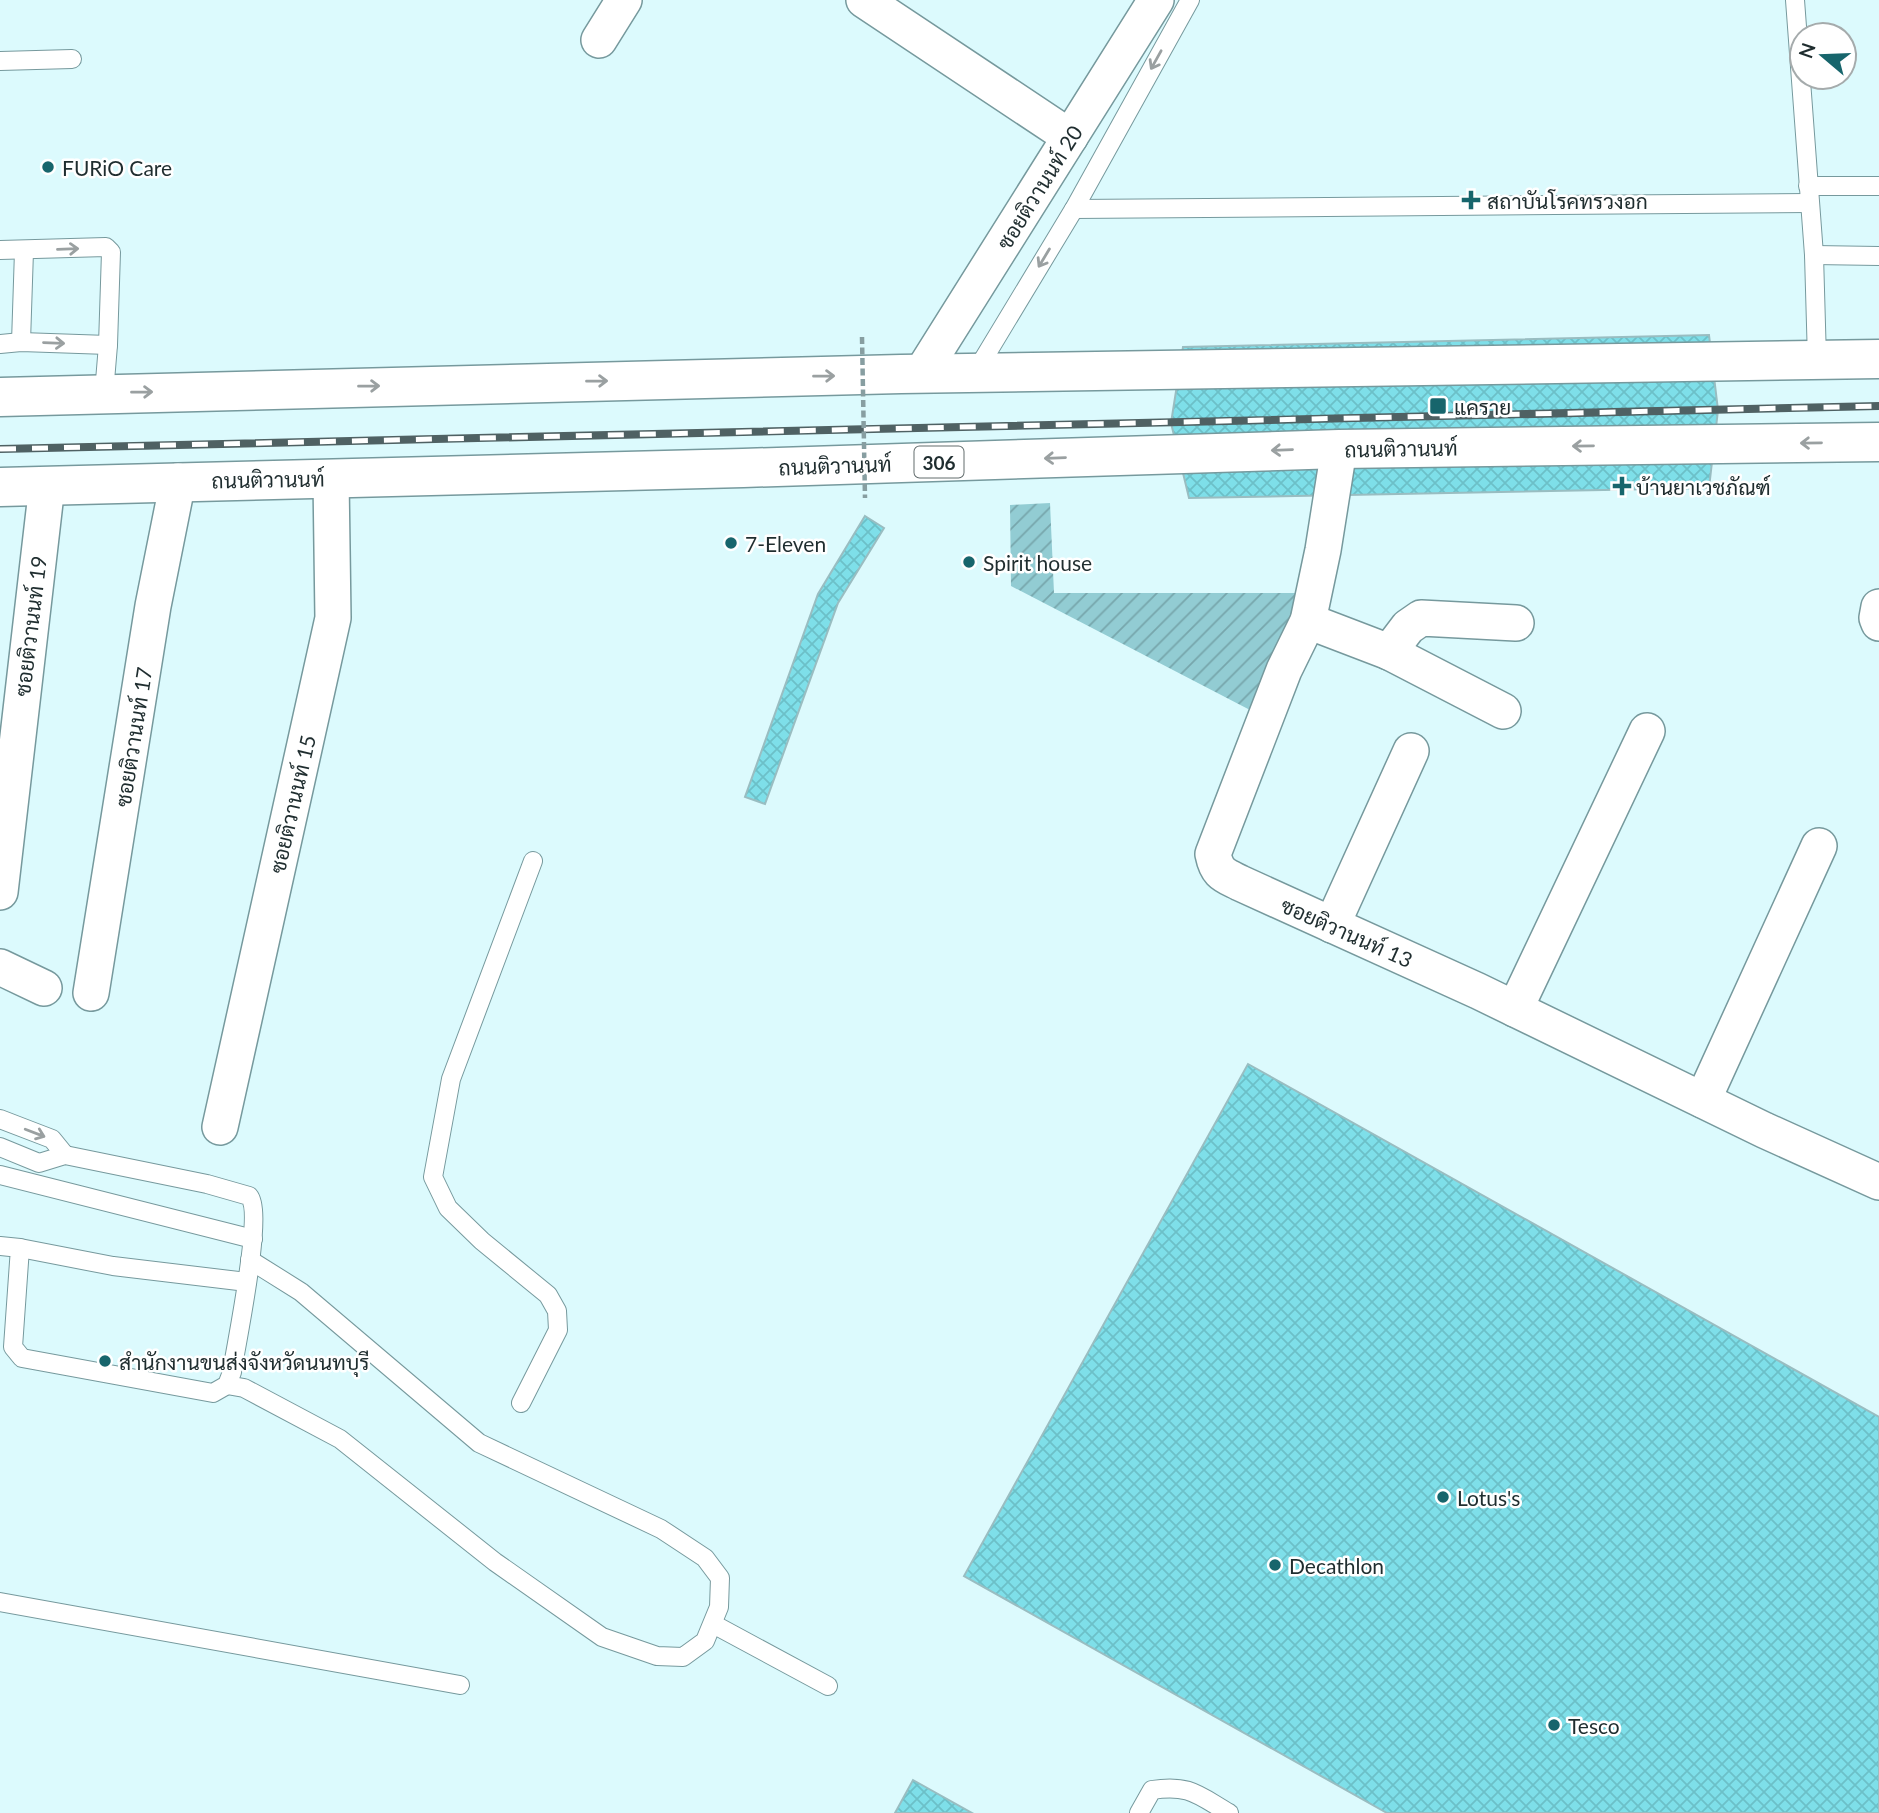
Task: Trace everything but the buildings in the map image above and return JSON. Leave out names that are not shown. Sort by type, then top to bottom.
[{"type":"main road","points":[[0,397],[921,374],[1879,359]]},
{"type":"main road","name":"ถนนติวานนท์","points":[[0,487],[720,469],[1339,449],[1879,442]]},
{"type":"street","points":[[599,40],[624,0]]},
{"type":"street","points":[[864,0],[1070,137]]},
{"type":"street","name":"ซอยติวานนท์ 20","points":[[921,374],[1156,0]]},
{"type":"street","name":"ซอยติวานนท์ 13","points":[[1339,449],[1323,550],[1308,621],[1284,670],[1213,855],[1215,867],[1223,875],[1515,1009],[1879,1182]]},
{"type":"street","name":"ซอยติวานนท์ 15","points":[[220,1127],[333,618],[331,478]]},
{"type":"street","name":"ซอยติวานนท์ 17","points":[[91,993],[153,607],[178,481]]},
{"type":"street","name":"ซอยติวานนท์ 19","points":[[0,892],[9,727],[47,485]]},
{"type":"street","points":[[1879,607],[1879,623]]},
{"type":"street","points":[[1389,652],[1408,627],[1421,618],[1516,623]]},
{"type":"street","points":[[1308,621],[1389,652],[1503,711]]},
{"type":"street","points":[[1515,1009],[1647,731]]},
{"type":"street","points":[[1332,925],[1411,751]]},
{"type":"street","points":[[1703,1100],[1819,846]]},
{"type":"street","points":[[0,967],[44,988]]},
{"type":"lane","points":[[974,374],[1074,209],[1189,0]]},
{"type":"lane","points":[[1795,0],[1814,255],[1817,360]]},
{"type":"lane","points":[[0,61],[72,60]]},
{"type":"lane","points":[[1074,209],[1808,195],[1879,186]]},
{"type":"lane","points":[[0,250],[109,249],[108,345],[104,393]]},
{"type":"lane","points":[[21,342],[24,251]]},
{"type":"lane","points":[[1814,255],[1879,256]]},
{"type":"lane","points":[[0,344],[21,342],[108,345]]},
{"type":"lane","points":[[521,1403],[558,1330],[557,1311],[548,1295],[482,1241],[448,1208],[433,1177],[452,1079],[533,861]]},
{"type":"lane","points":[[0,1119],[52,1139],[65,1155]]},
{"type":"lane","points":[[0,1147],[38,1163],[65,1155],[207,1184],[249,1196],[254,1205],[253,1238],[232,1371],[227,1385],[213,1394],[22,1358],[13,1347],[20,1248]]},
{"type":"lane","points":[[0,1175],[253,1238]]},
{"type":"lane","points":[[0,1246],[113,1266],[247,1282]]},
{"type":"lane","points":[[227,1385],[244,1388],[340,1440],[495,1562],[602,1637],[657,1656],[683,1657],[705,1641],[719,1607],[720,1578],[705,1558],[661,1529],[479,1443],[301,1292],[250,1260]]},
{"type":"lane","points":[[0,1602],[460,1685]]},
{"type":"lane","points":[[713,1624],[828,1686]]},
{"type":"lane","points":[[1139,1813],[1152,1790],[1169,1787],[1185,1788],[1228,1813]]},
{"type":"path","points":[[862,337],[865,498]]},
{"type":"shaded area","points":[[1050,503],[1054,593],[1304,593],[1250,710],[1011,586],[1010,505]]},
{"type":"railway","points":[[0,449],[1879,406]]},
{"type":"place","name":"FURiO Care","points":[[48,167]]},
{"type":"place","name":"สถาบันโรคทรวงอก","points":[[1471,200]]},
{"type":"place","name":"แคราย","points":[[1438,406]]},
{"type":"place","name":"บ้านยาเวชภัณฑ์","points":[[1622,486]]},
{"type":"place","name":"7-Eleven","points":[[731,543]]},
{"type":"place","name":"Spirit house","points":[[969,562]]},
{"type":"place","name":"สำนักงานขนส่งจังหวัดนนทบุรี","points":[[105,1361]]},
{"type":"place","name":"Lotus's","points":[[1443,1497]]},
{"type":"place","name":"Decathlon","points":[[1275,1565]]},
{"type":"place","name":"Tesco","points":[[1554,1725]]}]
